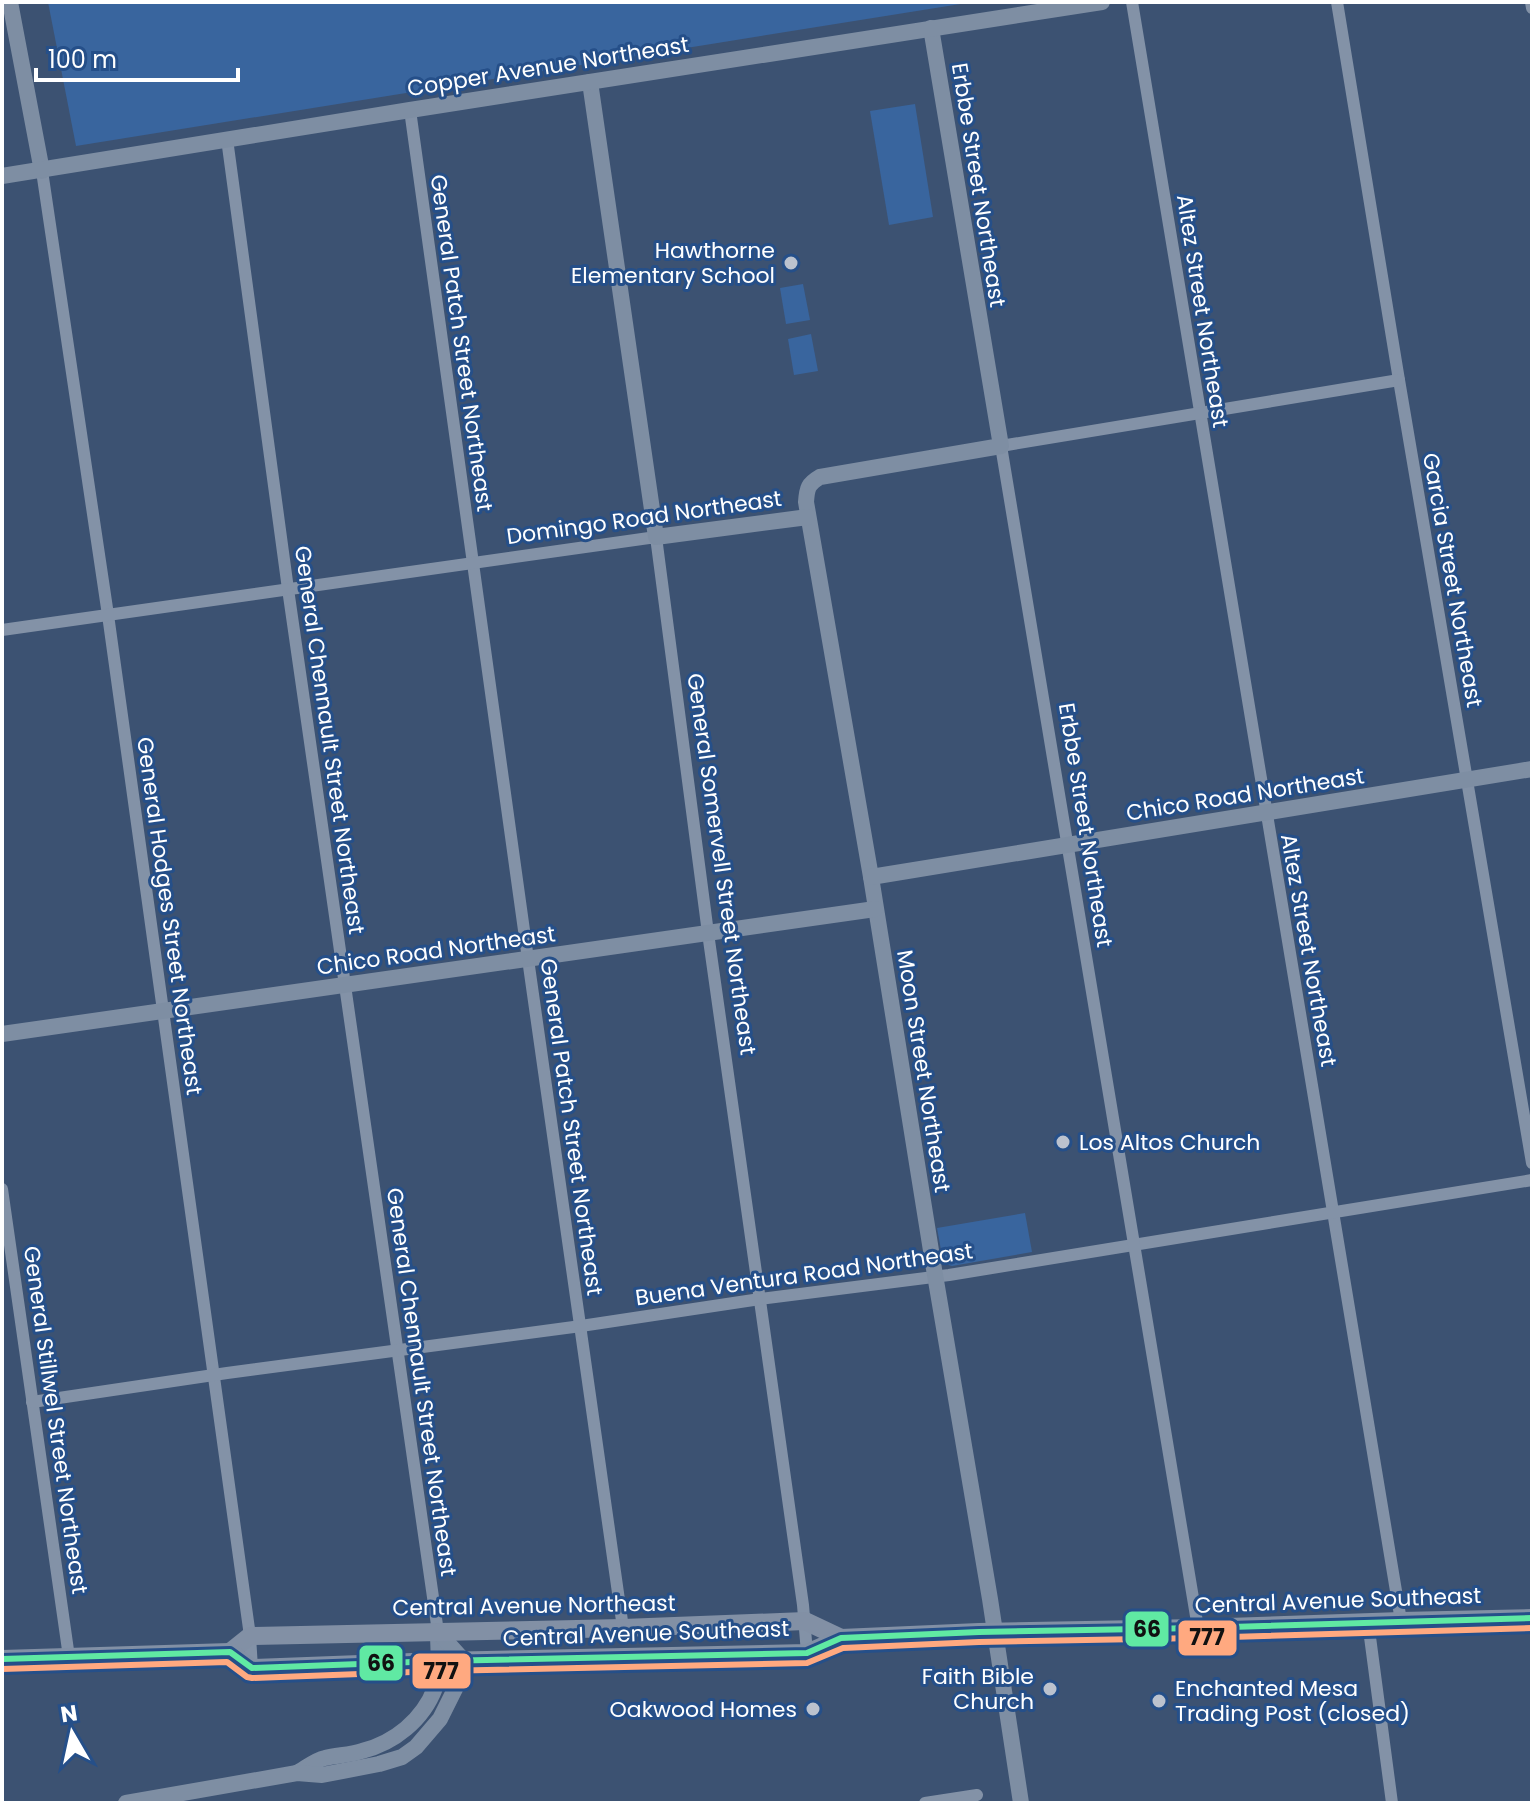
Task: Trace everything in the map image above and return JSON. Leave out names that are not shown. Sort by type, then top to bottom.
[{"type":"main road","name":"Central Avenue Southeast","points":[[252,1668],[807,1653],[841,1638],[1532,1618]]},
{"type":"main road","name":"Central Avenue Northeast","points":[[250,1636],[805,1621],[841,1638]]},
{"type":"main road","points":[[2,1659],[230,1652],[250,1636]]},
{"type":"main road","points":[[230,1652],[252,1668]]},
{"type":"street","points":[[10,2],[42,171]]},
{"type":"street","name":"Copper Avenue Northeast","points":[[2,176],[1102,2]]},
{"type":"street","name":"Altez Street Northeast","points":[[1132,2],[1401,1621]]},
{"type":"street","name":"Garcia Street Northeast","points":[[1337,2],[1532,1163]]},
{"type":"street","points":[[1531,2],[1532,8]]},
{"type":"street","name":"Erbbe Street Northeast","points":[[931,28],[1198,1628]]},
{"type":"street","name":"General Somervell Street Northeast","points":[[590,82],[656,537],[807,1653]]},
{"type":"street","name":"General Patch Street Northeast","points":[[410,110],[623,1628]]},
{"type":"street","name":"General Chennault Street Northeast","points":[[227,139],[288,589],[438,1632]]},
{"type":"street","name":"General Hodges Street Northeast","points":[[42,171],[108,615],[252,1668]]},
{"type":"street","name":"Domingo Road Northeast","points":[[2,630],[808,517],[807,489],[820,477],[1399,380]]},
{"type":"street","name":"Moon Street Northeast","points":[[808,517],[871,877],[1021,1803]]},
{"type":"street","name":"Chico Road Northeast","points":[[871,877],[1532,769]]},
{"type":"street","name":"Chico Road Northeast","points":[[2,1034],[875,909]]},
{"type":"street","name":"Buena Ventura Road Northeast","points":[[32,1402],[935,1277],[1532,1180]]},
{"type":"street","name":"General Stillwel Street Northeast","points":[[2,1189],[69,1657]]},
{"type":"street","points":[[1368,1622],[1392,1803]]},
{"type":"street","points":[[297,1773],[322,1758],[382,1745],[420,1715],[436,1687],[438,1632]]},
{"type":"street","points":[[126,1803],[297,1773],[322,1775],[402,1757],[416,1747],[440,1719],[465,1662],[438,1632]]},
{"type":"street","points":[[925,1803],[977,1795]]},
{"type":"shaded area","points":[[48,2],[973,2],[76,146]]},
{"type":"shaded area","points":[[915,104],[933,217],[889,225],[870,111]]},
{"type":"shaded area","points":[[803,284],[810,320],[786,324],[780,288]]},
{"type":"shaded area","points":[[811,334],[818,371],[794,375],[788,339]]},
{"type":"shaded area","points":[[1025,1213],[1032,1252],[952,1266],[943,1261],[937,1228]]},
{"type":"transit line","name":"66","points":[[2,1659],[230,1652],[252,1668],[807,1653],[841,1638],[979,1632],[1532,1618]]},
{"type":"transit line","name":"777","points":[[2,1669],[227,1662],[252,1678],[807,1663],[843,1648],[979,1642],[1532,1628]]},
{"type":"place","name":"Hawthorne Elementary School","points":[[791,263]]},
{"type":"place","name":"Los Altos Church","points":[[1063,1142]]},
{"type":"place","name":"Faith Bible Church","points":[[1050,1689]]},
{"type":"place","name":"Enchanted Mesa Trading Post (closed)","points":[[1159,1701]]},
{"type":"place","name":"Oakwood Homes","points":[[813,1709]]}]
